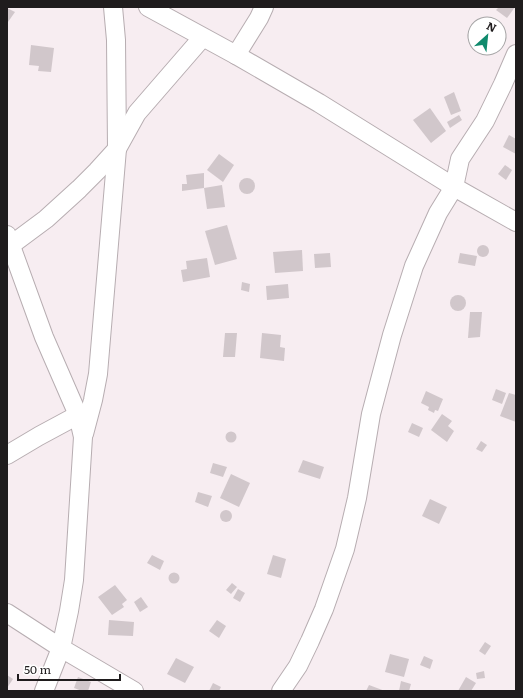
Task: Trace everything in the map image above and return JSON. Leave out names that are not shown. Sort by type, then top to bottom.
[{"type":"street","points":[[44,691],[61,648],[70,611],[74,580],[83,437],[98,374],[117,149],[116,40],[113,7]]},
{"type":"street","points":[[148,7],[202,38],[236,55],[319,103],[454,187],[516,222]]},
{"type":"street","points":[[236,55],[259,18],[264,7]]},
{"type":"street","points":[[83,437],[78,415],[44,337],[8,242],[52,214],[80,189],[117,149],[137,113],[202,38]]},
{"type":"street","points":[[281,691],[298,666],[310,641],[324,609],[343,556],[357,498],[371,414],[392,335],[414,266],[438,213],[454,187],[460,159],[485,121],[516,54]]},
{"type":"street","points":[[7,455],[78,415]]},
{"type":"street","points":[[7,613],[61,648],[134,691]]},
{"type":"building","points":[[499,7],[515,7],[507,18],[507,16],[504,16],[496,10]]},
{"type":"building","points":[[7,8],[15,12],[8,22],[7,22]]},
{"type":"building","points":[[31,45],[54,48],[51,72],[38,71],[39,66],[29,65]]},
{"type":"building","points":[[454,92],[461,111],[451,115],[444,97]]},
{"type":"building","points":[[430,108],[446,131],[431,143],[413,120]]},
{"type":"building","points":[[459,115],[462,120],[450,128],[447,122]]},
{"type":"building","points":[[509,135],[516,139],[516,154],[503,147]]},
{"type":"building","points":[[219,154],[234,165],[223,182],[207,170]]},
{"type":"building","points":[[505,165],[512,170],[506,180],[498,174]]},
{"type":"building","points":[[204,173],[204,188],[182,191],[182,184],[187,184],[186,175]]},
{"type":"building","points":[[247,178],[253,180],[255,186],[253,192],[247,194],[241,192],[239,186],[241,180]]},
{"type":"building","points":[[222,185],[225,207],[207,209],[204,188]]},
{"type":"building","points":[[227,225],[237,259],[215,265],[205,231]]},
{"type":"building","points":[[485,245],[488,246],[488,256],[481,257],[478,256],[477,249],[478,246]]},
{"type":"building","points":[[302,250],[303,271],[275,273],[273,252]]},
{"type":"building","points":[[330,253],[331,267],[315,268],[314,254]]},
{"type":"building","points":[[460,253],[477,256],[475,266],[458,263]]},
{"type":"building","points":[[207,258],[210,277],[183,282],[181,270],[187,269],[186,261]]},
{"type":"building","points":[[242,282],[250,284],[249,292],[241,290]]},
{"type":"building","points":[[288,284],[289,298],[267,300],[266,286]]},
{"type":"building","points":[[458,295],[465,300],[466,303],[461,310],[458,311],[451,306],[450,303],[455,296]]},
{"type":"building","points":[[470,312],[482,312],[480,337],[468,338]]},
{"type":"building","points":[[225,333],[237,333],[235,357],[223,357]]},
{"type":"building","points":[[262,333],[281,335],[280,347],[285,348],[284,361],[260,358]]},
{"type":"building","points":[[496,389],[506,393],[502,404],[492,400]]},
{"type":"building","points":[[426,391],[443,399],[438,411],[435,410],[434,413],[428,410],[429,407],[421,403]]},
{"type":"building","points":[[509,393],[516,395],[516,422],[500,416]]},
{"type":"building","points":[[442,414],[452,421],[448,426],[454,431],[447,442],[431,430]]},
{"type":"building","points":[[412,423],[423,428],[419,437],[408,432]]},
{"type":"building","points":[[229,432],[233,432],[235,433],[235,441],[229,442],[226,439],[226,435]]},
{"type":"building","points":[[481,441],[487,445],[482,452],[476,449]]},
{"type":"building","points":[[303,460],[324,467],[320,479],[298,472]]},
{"type":"building","points":[[213,463],[227,467],[223,477],[210,473]]},
{"type":"building","points":[[231,474],[250,483],[239,507],[220,498]]},
{"type":"building","points":[[198,492],[212,496],[208,507],[195,502]]},
{"type":"building","points":[[430,499],[447,507],[439,524],[422,516]]},
{"type":"building","points":[[224,510],[228,510],[232,516],[228,522],[224,522],[220,518],[220,514]]},
{"type":"building","points":[[152,555],[164,561],[160,570],[147,563]]},
{"type":"building","points":[[273,555],[286,559],[281,578],[267,574]]},
{"type":"building","points":[[174,572],[178,574],[180,578],[178,582],[174,584],[170,582],[168,578],[170,574]]},
{"type":"building","points":[[232,583],[237,587],[231,594],[226,590]]},
{"type":"building","points":[[115,585],[127,600],[122,604],[124,607],[112,615],[98,597]]},
{"type":"building","points":[[238,589],[245,593],[240,602],[233,598]]},
{"type":"building","points":[[141,597],[148,607],[140,612],[134,602]]},
{"type":"building","points":[[109,620],[134,622],[133,636],[108,635]]},
{"type":"building","points":[[217,620],[226,626],[219,638],[209,631]]},
{"type":"building","points":[[485,642],[491,646],[485,655],[479,651]]},
{"type":"building","points":[[390,654],[409,659],[404,677],[385,672]]},
{"type":"building","points":[[424,656],[433,660],[430,669],[420,665]]},
{"type":"building","points":[[176,658],[194,667],[185,683],[167,674]]},
{"type":"building","points":[[484,671],[485,678],[477,679],[476,673]]},
{"type":"building","points":[[7,675],[13,679],[7,688]]},
{"type":"building","points":[[78,677],[91,682],[88,691],[82,691],[74,688]]},
{"type":"building","points":[[466,677],[476,683],[471,691],[458,691]]},
{"type":"building","points":[[401,681],[411,684],[409,691],[399,691]]},
{"type":"building","points":[[213,683],[221,687],[219,691],[209,691]]},
{"type":"building","points":[[369,685],[385,691],[366,691]]}]
